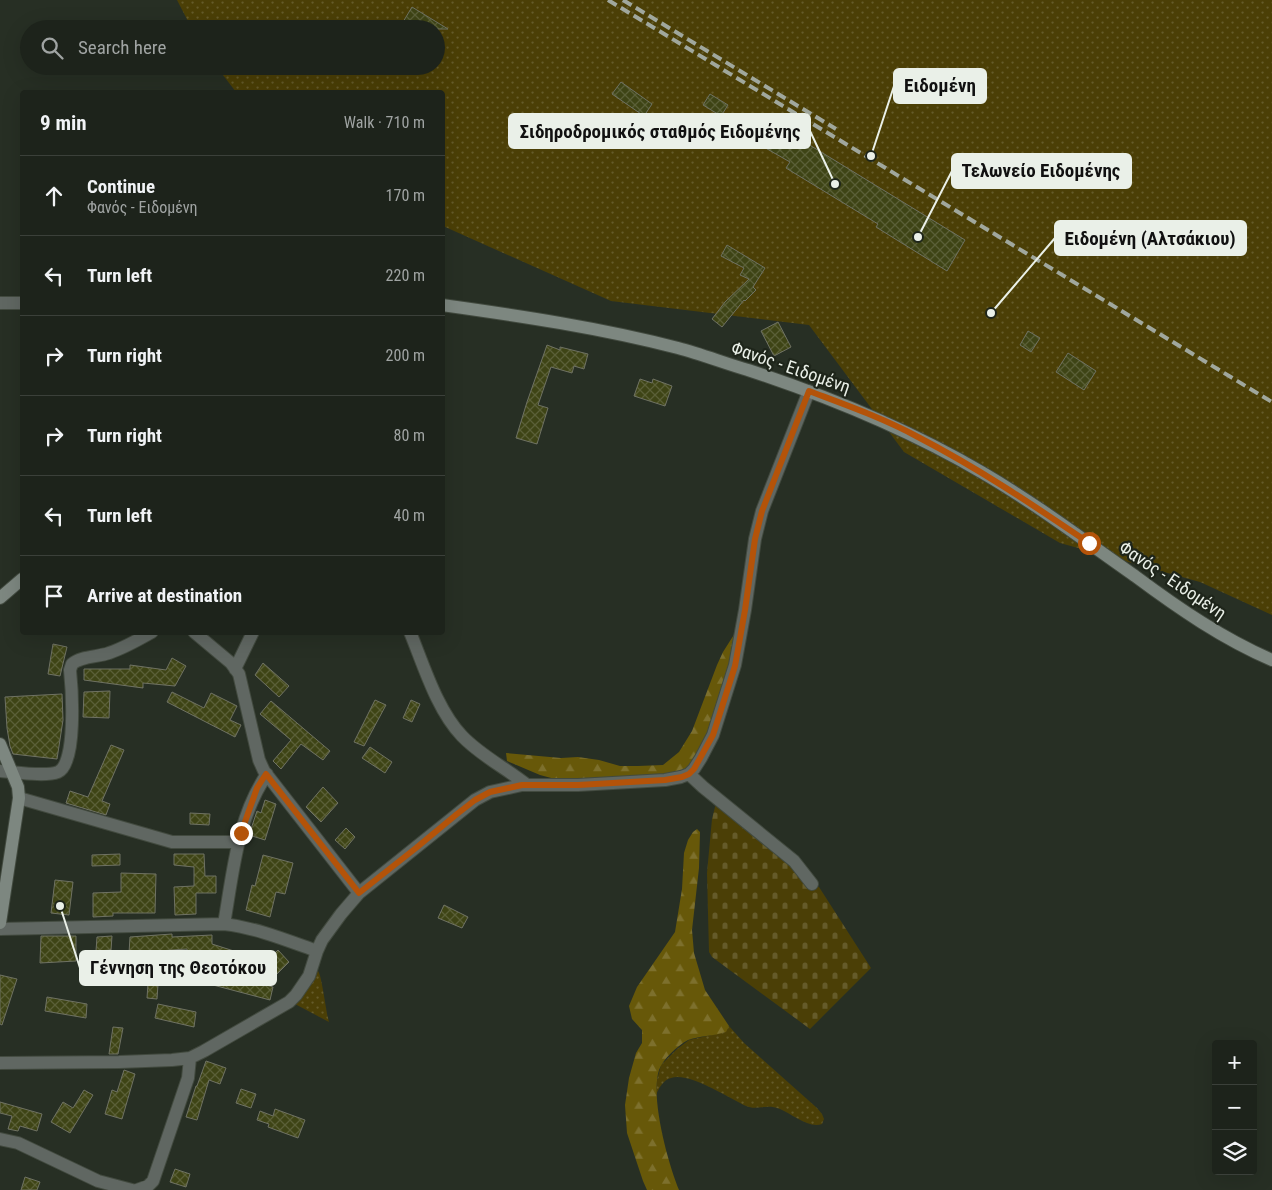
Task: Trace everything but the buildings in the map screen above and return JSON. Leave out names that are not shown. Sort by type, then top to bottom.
[{"type":"street","points":[[0,303],[20,303]]},
{"type":"street","name":"Φανός - Ειδομένη","points":[[445,306],[588,329],[678,348],[809,391],[875,416],[985,474],[1073,532],[1204,624],[1272,660]]},
{"type":"street","points":[[0,1064],[119,1062],[190,1058],[289,1002],[309,976],[317,951],[336,921],[359,893],[475,800],[490,792],[504,788],[528,785],[638,782],[665,780],[689,774],[706,749],[726,696],[740,642],[758,523],[775,474],[809,391]]},
{"type":"street","points":[[0,598],[20,581]]},
{"type":"street","points":[[6,771],[57,772],[63,769],[69,757],[72,721],[70,670],[72,664],[80,660],[108,654],[146,635]]},
{"type":"street","points":[[198,635],[231,663],[243,683],[259,760],[266,774],[359,893]]},
{"type":"street","points":[[235,669],[252,635]]},
{"type":"street","points":[[411,635],[446,716],[455,729],[473,746],[528,785]]},
{"type":"street","points":[[0,744],[6,771],[19,792],[46,804],[172,842],[239,842]]},
{"type":"street","points":[[224,924],[239,842],[254,797],[266,774]]},
{"type":"street","points":[[689,774],[703,788],[794,861],[812,884]]},
{"type":"street","points":[[0,923],[19,792]]},
{"type":"street","points":[[0,929],[224,924],[264,932],[317,951]]},
{"type":"street","points":[[137,1190],[148,1186],[152,1181],[188,1078],[190,1058]]},
{"type":"street","points":[[0,1138],[18,1143],[97,1185],[132,1190]]},
{"type":"green space","points":[[177,0],[1272,0],[1272,615],[1200,582],[1060,543],[904,452],[809,325],[611,301],[445,227],[445,90],[234,90],[223,75],[445,75],[445,20],[187,20]]},
{"type":"green space","points":[[735,633],[736,642],[703,748],[694,762],[683,772],[635,779],[555,779],[540,775],[507,761],[506,753],[561,758],[578,757],[620,766],[663,765],[679,752],[692,731],[717,665]]},
{"type":"green space","points":[[716,803],[780,853],[809,886],[819,887],[871,968],[810,1029],[712,957],[709,952],[707,873],[712,819]]},
{"type":"green space","points":[[697,829],[700,832],[699,868],[692,930],[694,953],[705,990],[729,1026],[726,1032],[688,1040],[671,1053],[659,1070],[657,1082],[658,1113],[665,1148],[679,1190],[647,1190],[627,1133],[625,1105],[629,1078],[636,1053],[642,1043],[642,1030],[632,1019],[629,1006],[637,987],[675,932],[682,889],[684,853],[688,840]]},
{"type":"green space","points":[[318,971],[329,1022],[295,1004],[307,990],[315,972]]},
{"type":"green space","points":[[729,1026],[744,1043],[817,1108],[824,1119],[822,1124],[806,1123],[775,1107],[754,1108],[746,1106],[698,1082],[679,1077],[668,1079],[656,1095],[661,1065],[677,1049],[689,1040],[725,1032]]},
{"type":"railway","points":[[608,0],[1272,402]]},
{"type":"railway","points":[[623,0],[836,129]]},
{"type":"place","name":"Ειδομένη","points":[[871,156]]},
{"type":"place","name":"Σιδηροδρομικός σταθμός Ειδομένης","points":[[835,184]]},
{"type":"place","name":"Τελωνείο Ειδομένης","points":[[918,237]]},
{"type":"place","name":"Ειδομένη (Αλτσάκιου)","points":[[991,313]]},
{"type":"place","name":"Γέννηση της Θεοτόκου","points":[[60,906]]},
{"type":"route","points":[[241,833],[257,788],[266,774],[359,893],[475,800],[490,792],[522,785],[638,782],[665,780],[689,774],[701,758],[713,735],[726,696],[740,642],[758,523],[775,474],[809,391],[875,416],[946,452],[985,474],[1089,543]]}]
